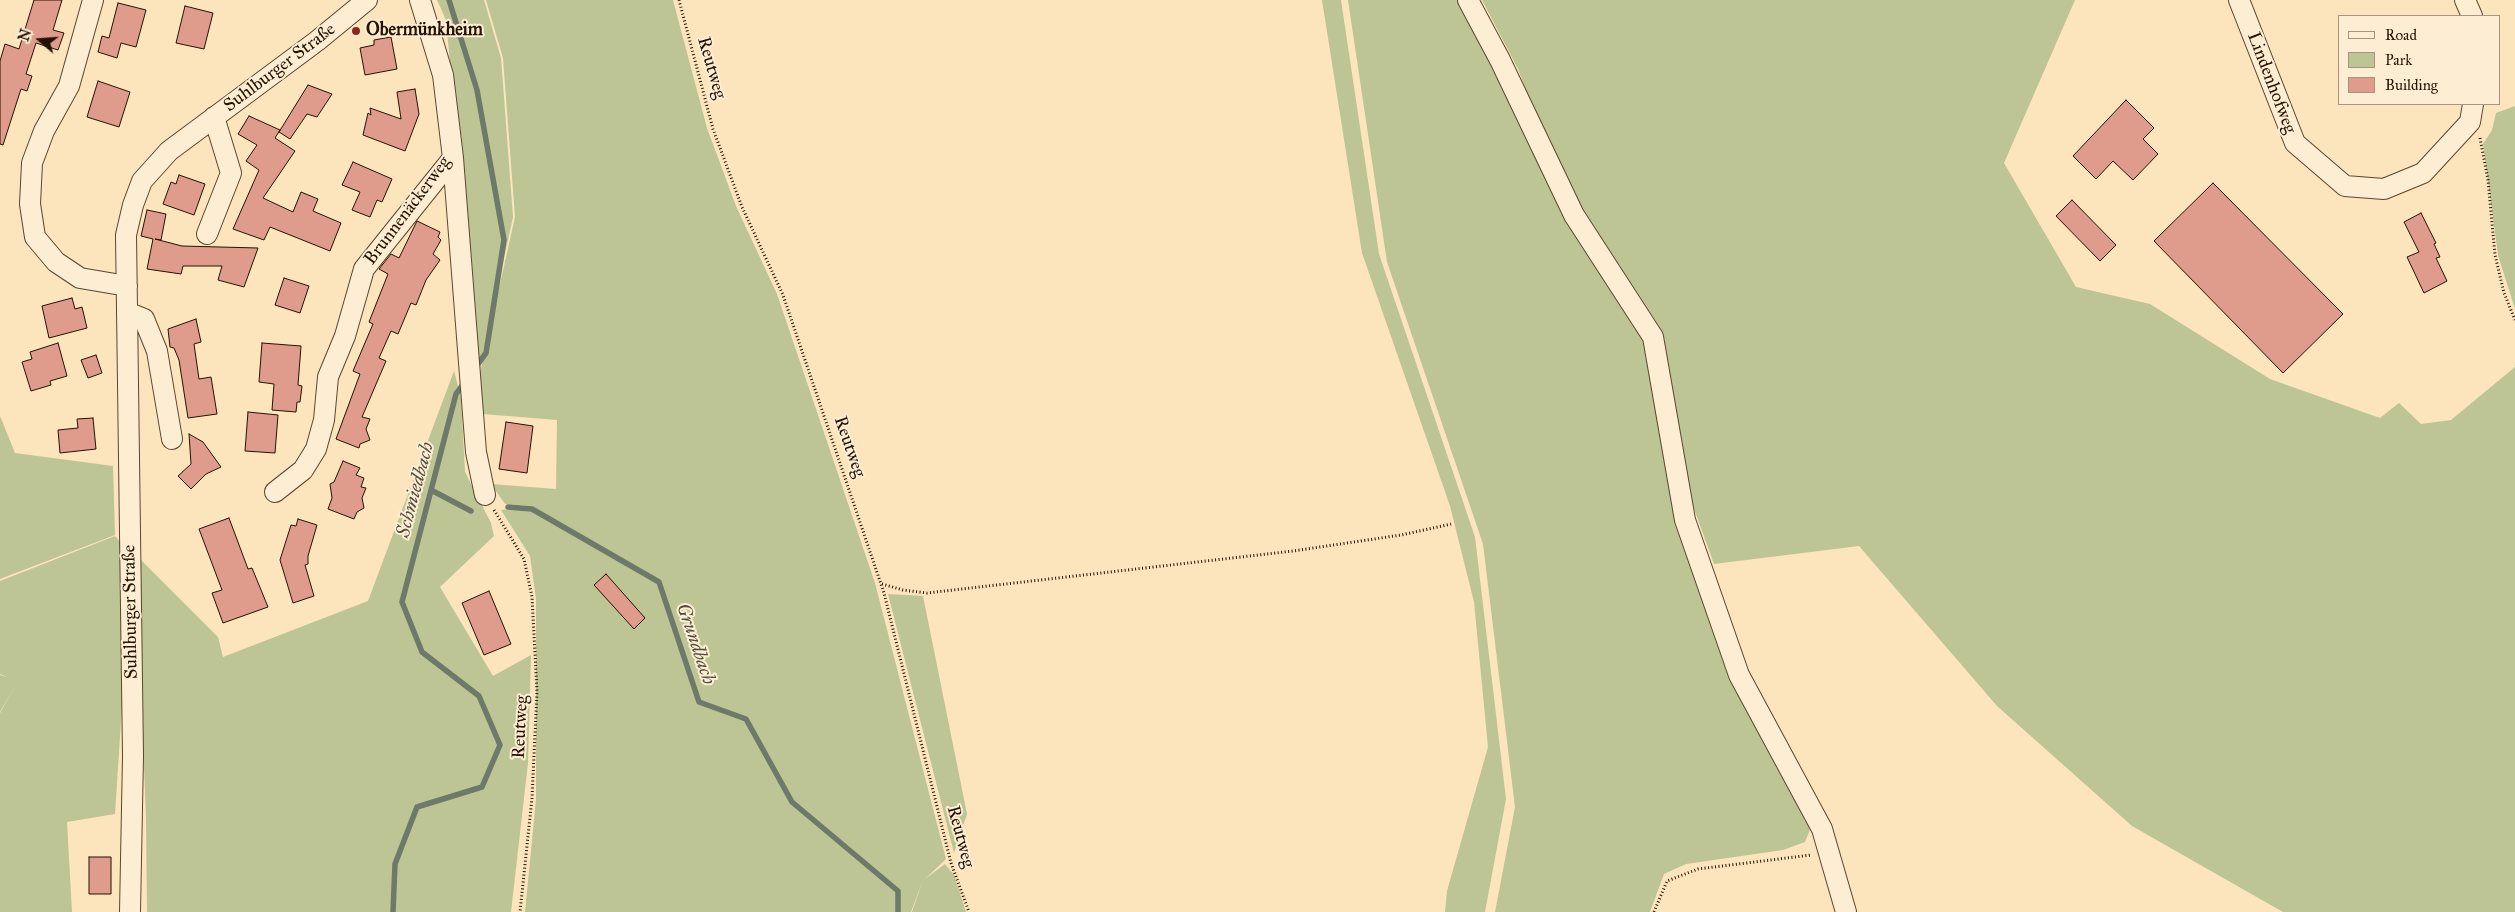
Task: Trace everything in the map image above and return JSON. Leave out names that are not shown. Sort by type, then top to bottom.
[{"type":"street","points":[[93,0],[70,86],[44,131],[32,163],[30,204],[35,236],[56,262],[80,278],[126,286]]},
{"type":"street","name":"Suhlburger Straße","points":[[130,912],[133,756],[126,235],[142,181],[169,151],[317,42],[367,0]]},
{"type":"street","name":"Brunnenäckerweg","points":[[275,492],[304,470],[316,448],[324,420],[328,377],[345,336],[364,269],[452,158],[443,75],[420,0]]},
{"type":"street","points":[[1468,0],[1500,60],[1574,215],[1652,337],[1686,520],[1739,675],[1822,829],[1846,912]]},
{"type":"street","name":"Lindenhofweg","points":[[2239,0],[2295,143],[2345,186],[2384,189],[2423,173],[2472,113]]},
{"type":"street","points":[[2465,0],[2472,15]]},
{"type":"street","name":"Suhlburger Straße","points":[[207,234],[231,173],[214,117]]},
{"type":"street","points":[[452,158],[476,452],[485,495]]},
{"type":"street","points":[[127,312],[144,319],[157,352],[172,439]]},
{"type":"path","name":"Reutweg","points":[[679,0],[713,129],[742,207],[783,295],[881,584],[951,863],[968,912]]},
{"type":"path","points":[[2472,113],[2478,128],[2488,180],[2495,255],[2504,293],[2515,320]]},
{"type":"path","name":"Reutweg","points":[[485,495],[524,558],[532,597],[537,692],[532,798],[520,912]]},
{"type":"path","points":[[881,584],[903,590],[927,593],[1293,551],[1401,535],[1451,524]]},
{"type":"path","points":[[1654,912],[1667,881],[1698,869],[1829,853]]},
{"type":"green space","points":[[437,0],[484,0],[501,58],[513,217],[479,374],[446,20]]},
{"type":"green space","points":[[486,0],[673,0],[707,128],[736,206],[777,294],[875,583],[946,859],[925,879],[945,864],[954,875],[966,912],[912,912],[923,880],[911,912],[525,912],[536,799],[536,599],[530,556],[501,510],[530,506],[505,504],[491,484],[556,489],[557,420],[483,414],[480,373],[515,217],[503,58]]},
{"type":"green space","points":[[1322,0],[1341,0],[1379,254],[1475,537],[1506,799],[1485,912],[1445,912],[1447,891],[1488,747],[1474,602],[1450,506],[1362,253]]},
{"type":"green space","points":[[1348,0],[1460,0],[1646,338],[1678,521],[1811,827],[1805,842],[1783,850],[1686,864],[1664,874],[1650,912],[1495,912],[1515,807],[1483,544],[1387,262]]},
{"type":"green space","points":[[1482,0],[2075,0],[2004,163],[2076,287],[2150,304],[2270,379],[2380,418],[2399,403],[2421,424],[2451,420],[2515,367],[2515,912],[2283,912],[2132,826],[1997,706],[1859,546],[1714,564],[1693,506],[1659,326],[1582,208],[1543,134],[1518,69]]},
{"type":"green space","points":[[2515,106],[2515,309],[2498,255],[2483,144],[2492,130],[2496,113]]},
{"type":"green space","points":[[454,371],[461,397],[465,472],[491,523],[494,536],[440,587],[493,676],[531,655],[528,763],[511,912],[147,912],[146,818],[136,555],[218,637],[223,657],[368,601]]},
{"type":"green space","points":[[0,416],[15,453],[113,466],[115,535],[0,579]]},
{"type":"green space","points":[[115,536],[121,543],[124,675],[115,814],[67,822],[72,912],[0,912],[0,713],[17,683],[0,712],[0,675],[7,677],[0,674],[0,581]]},
{"type":"green space","points":[[888,594],[923,596],[967,814],[954,853]]},
{"type":"building","points":[[34,0],[62,0],[53,30],[64,33],[58,50],[36,43],[26,74],[32,76],[27,91],[21,89],[3,145],[0,144],[0,61],[5,44],[19,49]]},
{"type":"building","points":[[118,3],[146,10],[136,47],[121,43],[117,58],[98,52],[102,36],[109,38]]},
{"type":"building","points":[[185,6],[213,13],[204,49],[176,43]]},
{"type":"building","points":[[391,37],[397,69],[365,75],[360,48],[374,45],[374,40]]},
{"type":"building","points":[[98,81],[130,92],[119,127],[87,117]]},
{"type":"building","points":[[308,85],[332,94],[317,117],[307,114],[290,139],[279,132]]},
{"type":"building","points":[[415,89],[419,114],[405,151],[363,135],[368,113],[371,115],[370,108],[401,119],[397,92]]},
{"type":"building","points":[[2126,100],[2154,128],[2143,139],[2158,154],[2133,180],[2113,161],[2096,179],[2073,156]]},
{"type":"building","points":[[249,116],[280,130],[275,138],[295,151],[263,198],[293,212],[301,192],[318,199],[313,211],[341,223],[330,251],[270,227],[264,240],[233,229],[259,170],[246,161],[257,145],[238,134]]},
{"type":"building","points":[[353,162],[392,179],[382,202],[377,200],[370,217],[352,210],[360,192],[342,185]]},
{"type":"building","points":[[179,175],[205,184],[194,215],[163,204],[171,182],[176,184]]},
{"type":"building","points":[[2213,183],[2343,314],[2283,373],[2154,241]]},
{"type":"building","points":[[2072,200],[2116,245],[2100,261],[2056,216]]},
{"type":"building","points":[[147,210],[166,214],[161,240],[155,239],[182,246],[258,248],[244,287],[218,280],[222,266],[183,266],[181,274],[147,269],[153,239],[141,236]]},
{"type":"building","points":[[2421,213],[2436,243],[2434,244],[2440,257],[2436,258],[2447,281],[2424,293],[2407,257],[2419,252],[2404,222]]},
{"type":"building","points":[[417,221],[440,232],[438,237],[441,240],[433,254],[440,260],[426,280],[416,305],[411,303],[398,334],[391,331],[379,358],[386,361],[362,417],[370,419],[366,429],[370,440],[360,444],[359,448],[336,439],[360,374],[353,371],[373,324],[369,322],[388,274],[379,269],[391,254],[399,258]]},
{"type":"building","points":[[284,278],[309,286],[300,313],[275,305]]},
{"type":"building","points":[[72,298],[75,309],[82,307],[87,328],[49,338],[42,306]]},
{"type":"building","points":[[196,319],[201,342],[194,344],[199,379],[211,377],[217,414],[188,418],[179,360],[174,348],[170,347],[168,329]]},
{"type":"building","points":[[58,343],[67,376],[50,381],[51,385],[31,391],[22,362],[32,359],[30,352]]},
{"type":"building","points":[[262,343],[301,346],[298,385],[302,386],[300,402],[297,402],[296,412],[272,410],[274,384],[259,382]]},
{"type":"building","points":[[96,355],[102,373],[88,378],[81,360]]},
{"type":"building","points":[[248,412],[278,415],[275,453],[245,451]]},
{"type":"building","points":[[93,418],[96,449],[60,453],[58,430],[78,428],[77,419]]},
{"type":"building","points":[[506,422],[533,426],[527,473],[499,469]]},
{"type":"building","points":[[189,434],[203,442],[221,467],[206,474],[191,489],[178,476],[191,464]]},
{"type":"building","points":[[343,461],[360,468],[356,475],[364,478],[361,487],[366,488],[362,498],[364,508],[357,512],[354,519],[328,509],[332,498],[330,484],[334,482]]},
{"type":"building","points":[[229,518],[248,569],[252,568],[268,607],[223,623],[212,593],[222,590],[199,529]]},
{"type":"building","points":[[298,519],[317,525],[308,556],[308,564],[305,565],[314,596],[293,603],[280,560],[291,525],[296,526]]},
{"type":"building","points":[[606,574],[645,618],[634,629],[594,585]]},
{"type":"building","points":[[489,591],[511,644],[484,655],[462,603]]},
{"type":"building","points":[[89,857],[111,857],[111,894],[89,894]]},
{"type":"waterway","name":"Schmiedbach","points":[[449,0],[477,90],[504,240],[486,353],[475,368]]},
{"type":"waterway","name":"Schmiedbach","points":[[393,912],[395,864],[417,807],[482,787],[500,745],[479,696],[422,652],[402,602],[456,394],[465,382]]},
{"type":"waterway","name":"Grundbach","points":[[431,490],[471,511]]},
{"type":"waterway","name":"Grundbach","points":[[508,507],[532,509],[659,582],[699,702],[746,719],[792,802],[898,891],[898,912]]},
{"type":"place","name":"Obermünkheim","points":[[356,31]]}]
